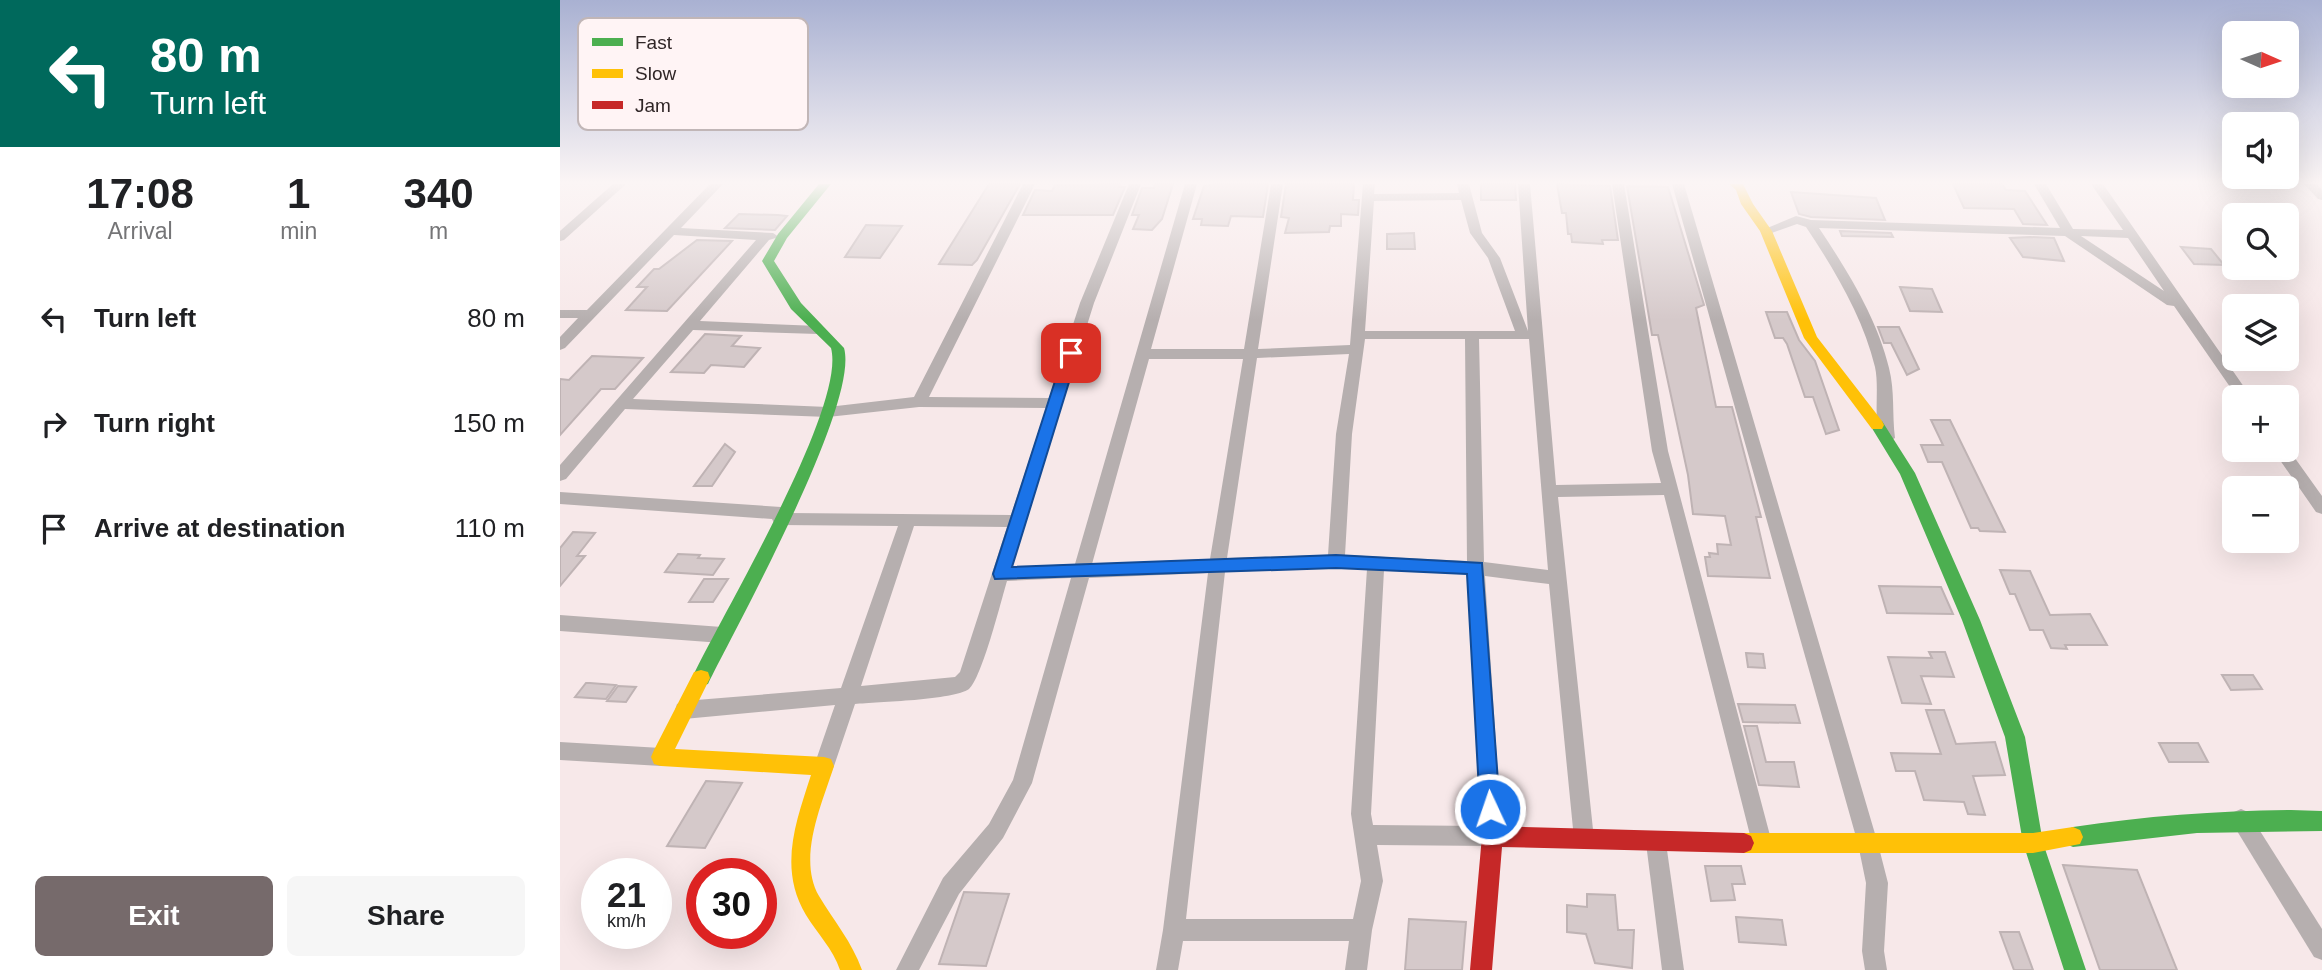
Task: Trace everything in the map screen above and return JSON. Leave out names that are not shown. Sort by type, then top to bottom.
[{"type":"street","points":[[662,757],[814,453],[836,388],[839,353],[832,340],[818,330],[775,278],[768,261],[788,229]]},
{"type":"street","points":[[919,402],[1006,229]]},
{"type":"street","points":[[684,710],[961,684],[968,676],[1087,303],[1117,229]]},
{"type":"street","points":[[908,970],[951,886],[996,831],[1015,799],[1178,229]]},
{"type":"street","points":[[1167,970],[1217,568],[1270,229]]},
{"type":"street","points":[[1336,561],[1344,435],[1357,342],[1365,229]]},
{"type":"street","points":[[1475,229],[1494,258],[1529,335]]},
{"type":"street","points":[[1525,229],[1529,335],[1552,492],[1556,578],[1584,839]]},
{"type":"street","points":[[1625,229],[1660,451],[1762,843]]},
{"type":"street","points":[[1691,229],[1868,845],[1877,883],[1874,951],[1876,970]]},
{"type":"street","points":[[1771,229],[1766,231],[1811,338],[1887,438],[1907,473],[1971,620],[2015,737],[2033,843],[2075,970]]},
{"type":"street","points":[[1813,229],[1863,316],[1877,351],[1885,395],[1887,438]]},
{"type":"street","points":[[1947,229],[2131,234]]},
{"type":"street","points":[[2067,229],[2070,234],[2180,307]]},
{"type":"street","points":[[2128,229],[2235,385]]},
{"type":"street","points":[[560,345],[671,231],[782,237]]},
{"type":"street","points":[[560,475],[765,237]]},
{"type":"street","points":[[560,314],[591,314]]},
{"type":"street","points":[[689,325],[818,330]]},
{"type":"street","points":[[1143,354],[1250,354],[1357,342],[1472,335],[1529,335]]},
{"type":"street","points":[[1472,335],[1476,568],[1492,836],[1481,970]]},
{"type":"street","points":[[622,404],[828,412],[919,402],[1056,403]]},
{"type":"street","points":[[2289,462],[2322,508]]},
{"type":"street","points":[[1552,492],[1670,489]]},
{"type":"street","points":[[560,498],[781,516],[908,521],[1019,521]]},
{"type":"street","points":[[851,970],[831,923],[808,899],[800,867],[824,766],[908,521]]},
{"type":"street","points":[[1001,574],[1217,568],[1336,561],[1476,568],[1556,578]]},
{"type":"street","points":[[1356,970],[1360,930],[1372,881],[1361,814],[1376,562]]},
{"type":"street","points":[[560,623],[722,635]]},
{"type":"street","points":[[560,751],[824,766]]},
{"type":"street","points":[[2241,819],[2322,948]]},
{"type":"street","points":[[1363,835],[1492,836],[1656,843],[2033,843],[2136,827],[2241,819],[2322,821]]},
{"type":"street","points":[[1656,843],[1673,970]]},
{"type":"street","points":[[1174,930],[1360,930]]},
{"type":"building","points":[[863,229],[900,229],[880,258],[845,257]]},
{"type":"building","points":[[961,229],[994,229],[972,265],[939,264]]},
{"type":"building","points":[[1286,229],[1329,229],[1329,232],[1285,233]]},
{"type":"building","points":[[1568,229],[1616,229],[1618,240],[1602,240],[1603,244],[1572,242],[1571,234],[1568,234]]},
{"type":"building","points":[[1634,229],[1681,229],[1704,305],[1696,308],[1716,407],[1732,407],[1761,517],[1756,517],[1770,578],[1708,576],[1705,557],[1710,557],[1709,553],[1718,554],[1717,544],[1731,545],[1725,516],[1693,514],[1688,475],[1658,335],[1652,335]]},
{"type":"building","points":[[1840,231],[1891,233],[1893,237],[1842,236]]},
{"type":"building","points":[[1414,233],[1415,249],[1387,249],[1387,234]]},
{"type":"building","points":[[2010,238],[2054,238],[2064,261],[2023,257]]},
{"type":"building","points":[[697,240],[732,241],[667,311],[626,310],[647,287],[637,287],[654,269],[659,269]]},
{"type":"building","points":[[2181,247],[2211,249],[2222,263],[2222,265],[2194,264]]},
{"type":"building","points":[[1900,287],[1932,289],[1942,312],[1910,311]]},
{"type":"building","points":[[1766,312],[1787,312],[1799,340],[1815,361],[1839,430],[1826,434],[1813,397],[1805,397],[1787,344],[1783,338],[1775,338]]},
{"type":"building","points":[[1878,327],[1899,327],[1919,369],[1907,375],[1891,343],[1884,343]]},
{"type":"building","points":[[705,334],[741,336],[732,346],[760,348],[744,367],[711,365],[704,373],[671,372]]},
{"type":"building","points":[[592,356],[643,358],[615,389],[601,389],[560,435],[560,379],[569,380]]},
{"type":"building","points":[[1931,420],[1950,420],[2005,532],[1971,528],[1942,462],[1928,462],[1921,445],[1943,445]]},
{"type":"building","points":[[725,444],[735,452],[712,486],[694,486]]},
{"type":"building","points":[[573,532],[595,533],[577,556],[585,556],[560,586],[560,548]]},
{"type":"building","points":[[678,554],[724,559],[713,575],[665,572]]},
{"type":"building","points":[[2000,570],[2030,571],[2050,615],[2090,614],[2107,645],[2065,645],[2067,649],[2051,648],[2043,630],[2030,630],[2015,594],[2010,594]]},
{"type":"building","points":[[704,579],[728,579],[713,602],[689,602]]},
{"type":"building","points":[[1879,586],[1941,587],[1953,614],[1887,613]]},
{"type":"building","points":[[1929,652],[1945,652],[1954,677],[1921,676],[1931,704],[1902,703],[1888,657],[1932,658]]},
{"type":"building","points":[[1746,653],[1763,654],[1765,668],[1748,667]]},
{"type":"building","points":[[2222,675],[2253,675],[2262,689],[2231,690]]},
{"type":"building","points":[[586,683],[616,685],[606,699],[575,697]]},
{"type":"building","points":[[618,686],[636,687],[626,702],[607,701]]},
{"type":"building","points":[[1738,704],[1795,705],[1800,723],[1743,722]]},
{"type":"building","points":[[1926,710],[1944,710],[1956,744],[1995,742],[2005,775],[1973,776],[1985,815],[1968,814],[1964,802],[1924,800],[1915,771],[1896,771],[1891,753],[1941,754]]},
{"type":"building","points":[[1744,726],[1757,726],[1766,762],[1794,762],[1799,787],[1759,785]]},
{"type":"building","points":[[2159,743],[2198,743],[2208,762],[2169,762]]},
{"type":"building","points":[[706,781],[742,783],[705,848],[667,846]]},
{"type":"building","points":[[2063,865],[2137,870],[2177,970],[2100,970]]},
{"type":"building","points":[[1705,866],[1741,866],[1745,884],[1732,884],[1735,900],[1711,901]]},
{"type":"building","points":[[964,892],[1009,894],[986,966],[939,964]]},
{"type":"building","points":[[1587,894],[1615,895],[1618,930],[1634,930],[1632,968],[1595,963],[1586,934],[1567,932],[1567,905],[1587,907]]},
{"type":"building","points":[[1736,917],[1782,920],[1786,945],[1739,942]]},
{"type":"building","points":[[1409,919],[1466,922],[1462,970],[1405,970]]},
{"type":"building","points":[[2000,932],[2019,932],[2033,970],[2014,970]]},
{"type":"traffic: fast","points":[[701,678],[785,512],[827,415],[838,377],[838,348],[796,306],[768,261],[788,229]]},
{"type":"traffic: fast","points":[[1877,425],[1907,473],[1971,620],[2015,737],[2033,843],[2075,970]]},
{"type":"traffic: fast","points":[[2073,837],[2197,823],[2322,821]]},
{"type":"traffic: slow","points":[[1765,229],[1811,338],[1877,425]]},
{"type":"traffic: slow","points":[[701,678],[661,757],[824,766],[804,834],[801,852],[803,886],[815,910],[838,942],[851,970]]},
{"type":"traffic: slow","points":[[1744,843],[2033,843],[2073,837]]},
{"type":"traffic: jam","points":[[1481,970],[1492,836],[1744,843]]},
{"type":"route","points":[[1071,353],[1001,574],[1217,568],[1336,561],[1476,568],[1490,809]]}]
